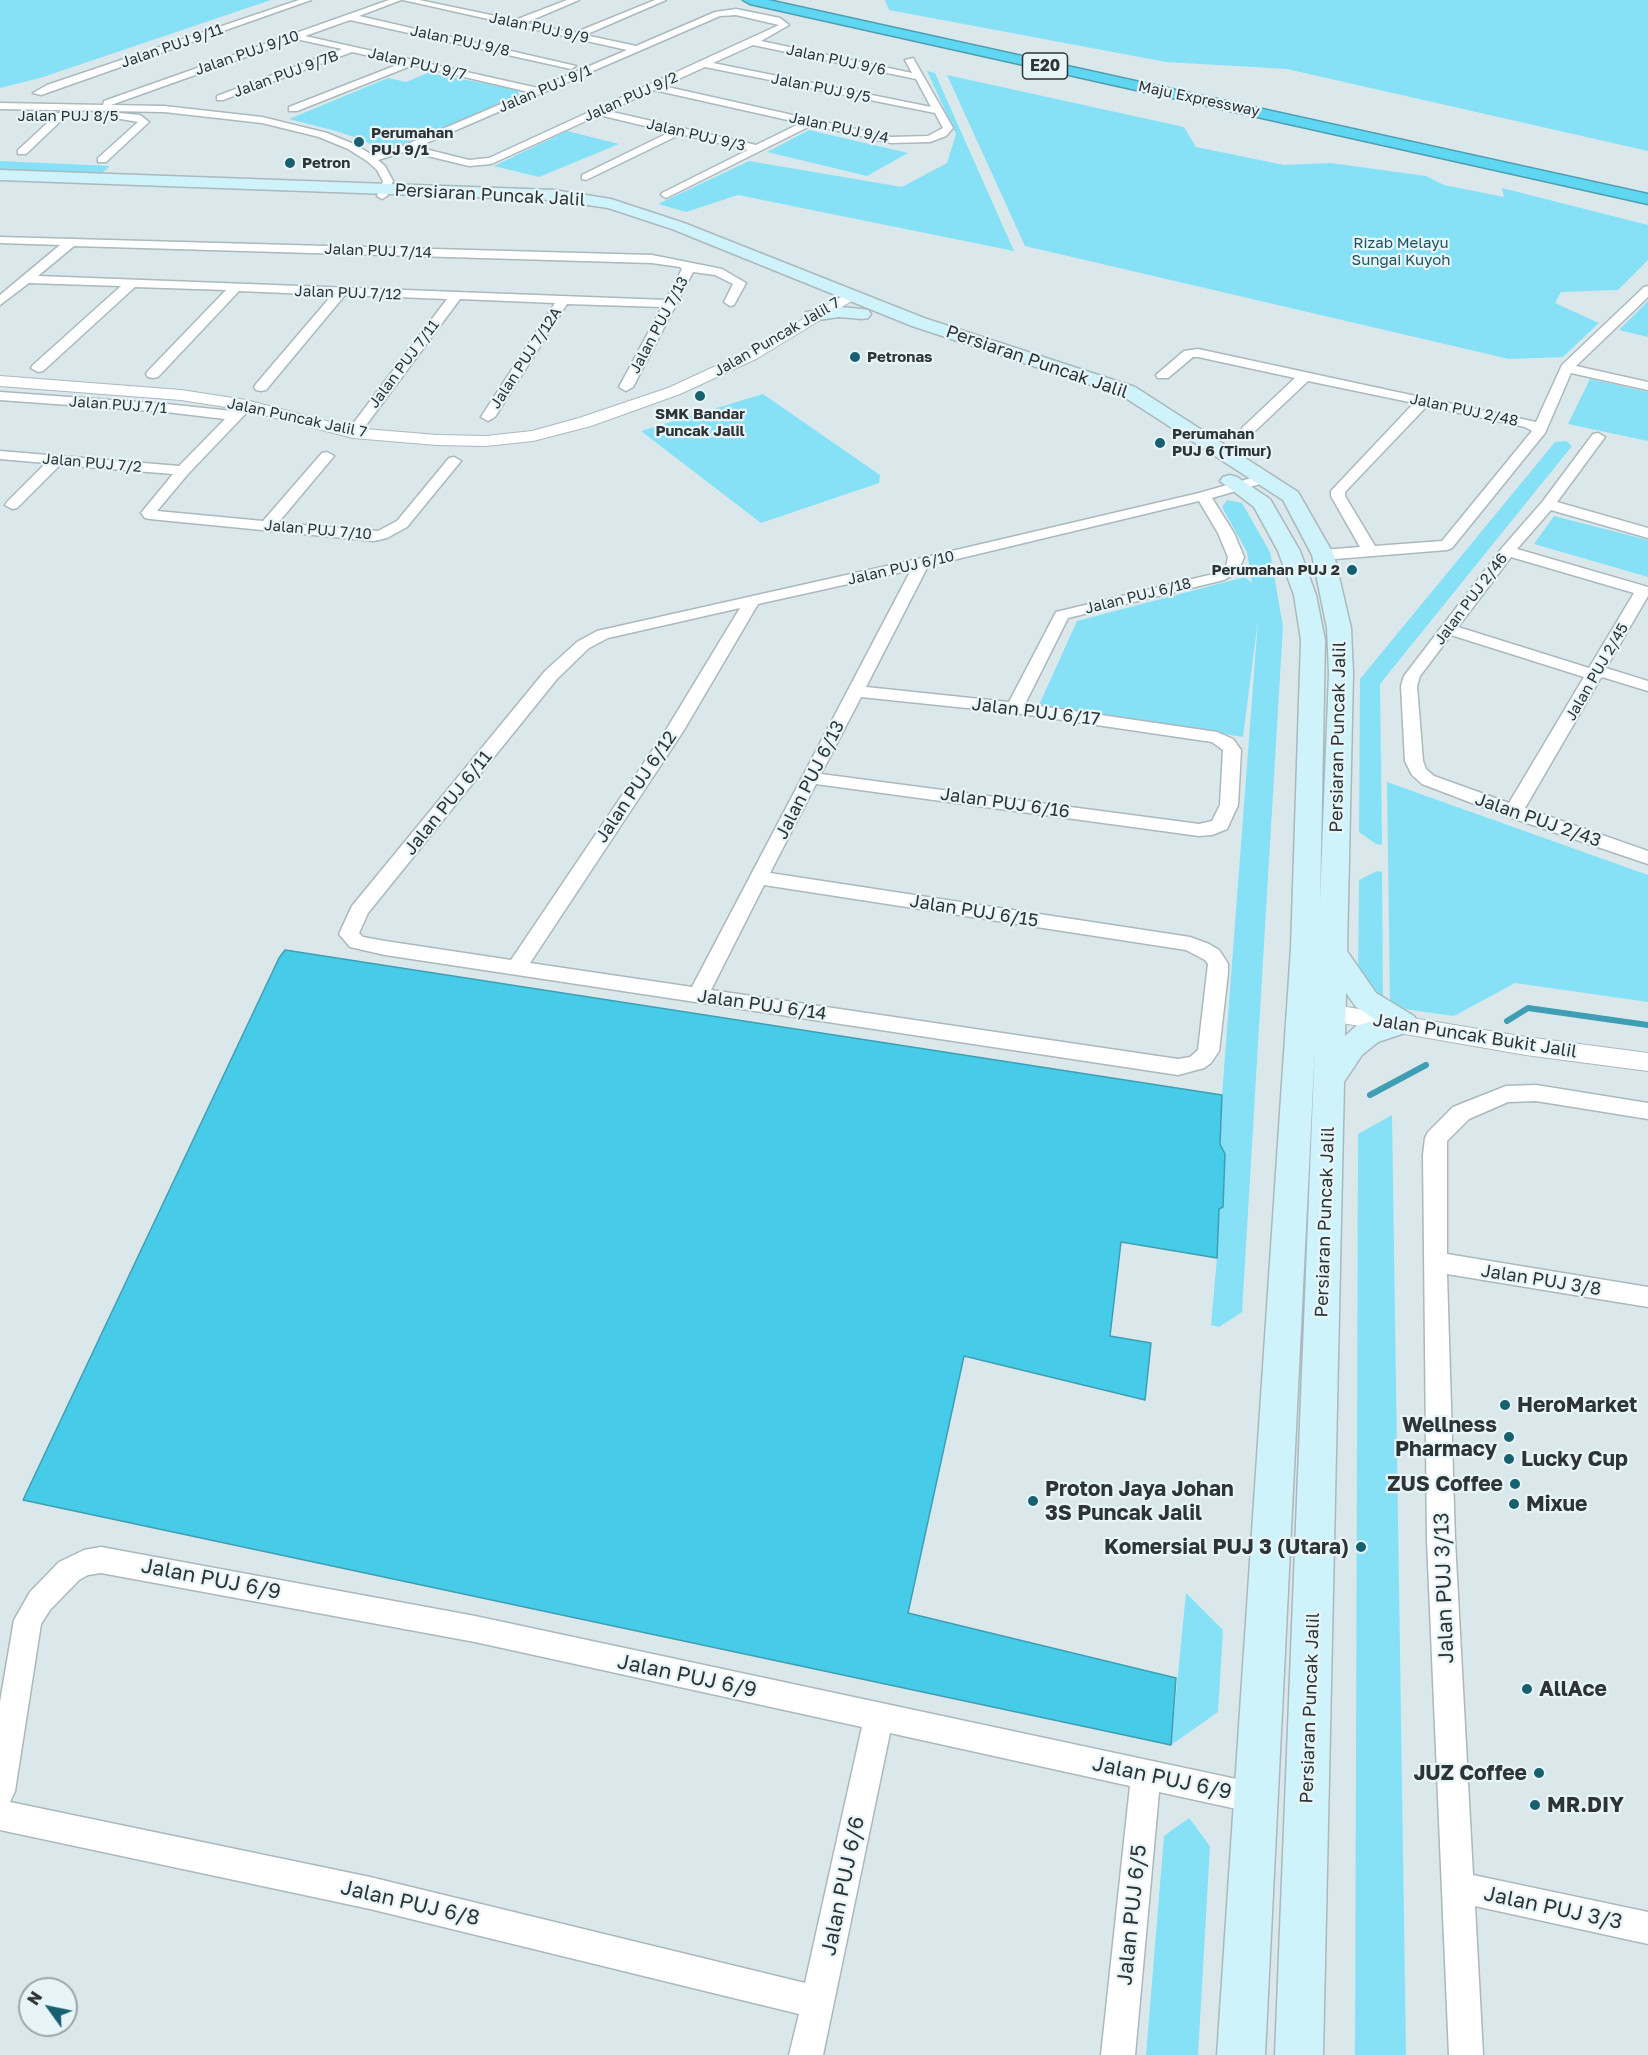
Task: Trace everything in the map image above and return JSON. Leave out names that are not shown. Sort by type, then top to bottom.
[{"type":"highway","name":"Maju Expressway","points":[[750,0],[1648,199]]},
{"type":"highway","name":"Maju Expressway","points":[[785,0],[1648,188]]},
{"type":"main road","name":"Persiaran Puncak Jalil","points":[[0,175],[385,187],[547,203],[597,212],[644,225],[703,247],[812,293],[843,300],[956,335],[1128,391],[1262,479],[1292,496],[1323,555],[1339,628],[1341,673],[1333,952],[1316,1011],[1329,1080],[1299,2055]]},
{"type":"main road","name":"Persiaran Puncak Jalil","points":[[0,183],[385,187],[571,196],[611,204],[678,226],[843,300],[862,314],[967,352],[1102,395],[1158,433]]},
{"type":"main road","points":[[812,293],[819,305],[813,316]]},
{"type":"main road","points":[[813,316],[839,312],[862,314]]},
{"type":"main road","name":"Persiaran Puncak Jalil","points":[[1211,469],[1263,503],[1289,551],[1305,595],[1313,640],[1316,1011],[1255,1798],[1241,2055]]},
{"type":"main road","points":[[1333,952],[1366,1000],[1403,1023]]},
{"type":"main road","points":[[1329,1080],[1351,1047],[1366,1034],[1403,1023]]},
{"type":"street","name":"Jalan PUJ 9/11","points":[[38,93],[307,0]]},
{"type":"street","name":"Jalan PUJ 9/10","points":[[98,107],[397,0]]},
{"type":"street","name":"Jalan PUJ 9/9","points":[[407,0],[637,49]]},
{"type":"street","points":[[516,23],[575,0]]},
{"type":"street","points":[[575,36],[662,0]]},
{"type":"street","points":[[457,11],[476,4]]},
{"type":"street","name":"Jalan PUJ 9/2","points":[[407,148],[462,162],[483,163],[704,64],[785,25],[777,20],[736,12],[718,14]]},
{"type":"street","name":"Jalan PUJ 9/1","points":[[371,159],[407,148],[718,14]]},
{"type":"street","name":"Jalan PUJ 9/8","points":[[349,17],[571,66]]},
{"type":"street","name":"Jalan PUJ 9/7","points":[[294,36],[539,91]]},
{"type":"street","name":"Jalan PUJ 9/6","points":[[752,42],[919,76]]},
{"type":"street","name":"Jalan PUJ 9/7B","points":[[220,98],[352,49]]},
{"type":"street","name":"Jalan PUJ 9/4","points":[[653,87],[891,140],[921,141],[937,137],[948,128],[910,60]]},
{"type":"street","points":[[293,109],[411,63]]},
{"type":"street","name":"Jalan PUJ 9/5","points":[[704,64],[938,111]]},
{"type":"street","points":[[0,106],[164,109],[262,120],[323,135],[352,147],[371,159],[385,187]]},
{"type":"street","name":"Jalan PUJ 9/3","points":[[598,112],[758,149]]},
{"type":"street","name":"Jalan PUJ 8/5","points":[[0,115],[136,117],[144,122],[102,160]]},
{"type":"street","points":[[22,152],[62,115]]},
{"type":"street","points":[[666,195],[812,122]]},
{"type":"street","points":[[586,177],[679,131]]},
{"type":"street","name":"Jalan PUJ 7/14","points":[[0,240],[652,259],[718,272],[740,283],[730,302]]},
{"type":"street","points":[[0,300],[72,242]]},
{"type":"street","name":"Jalan PUJ 7/13","points":[[626,387],[671,304],[688,269],[685,266]]},
{"type":"street","name":"Jalan PUJ 7/12","points":[[26,279],[340,293],[671,304]]},
{"type":"street","points":[[38,368],[130,284]]},
{"type":"street","points":[[153,374],[235,288]]},
{"type":"street","points":[[1540,430],[1567,368],[1648,290]]},
{"type":"street","points":[[261,387],[340,293]]},
{"type":"street","name":"Jalan PUJ 7/11","points":[[353,433],[456,296]]},
{"type":"street","name":"Jalan PUJ 7/12A","points":[[488,417],[563,300]]},
{"type":"street","name":"Jalan Puncak Jalil 7","points":[[0,381],[181,395],[241,411],[353,433],[437,440],[486,441],[533,436],[585,422],[674,391],[750,356],[843,300]]},
{"type":"street","name":"Jalan PUJ 2/48","points":[[1163,375],[1191,352],[1529,424],[1540,430],[1447,545],[1323,555]]},
{"type":"street","points":[[1567,368],[1648,386]]},
{"type":"street","points":[[1248,430],[1305,376]]},
{"type":"street","name":"Jalan PUJ 7/1","points":[[0,396],[241,411]]},
{"type":"street","points":[[1370,551],[1338,496],[1338,491],[1423,402]]},
{"type":"street","points":[[183,471],[241,411]]},
{"type":"street","name":"Jalan PUJ 2/46","points":[[1428,780],[1418,771],[1414,761],[1410,681],[1507,551],[1548,504],[1598,436]]},
{"type":"street","name":"Jalan PUJ 7/2","points":[[0,455],[183,471]]},
{"type":"street","points":[[267,526],[327,456]]},
{"type":"street","points":[[12,504],[58,459]]},
{"type":"street","name":"Jalan PUJ 7/10","points":[[183,471],[148,513],[150,515],[374,536],[389,532],[402,524],[454,461]]},
{"type":"street","name":"Jalan PUJ 6/10","points":[[551,675],[583,645],[603,634],[752,603],[1203,496],[1262,479]]},
{"type":"street","name":"Jalan PUJ 6/18","points":[[1015,708],[1062,615],[1218,577],[1233,568],[1236,557],[1226,533],[1203,496]]},
{"type":"street","points":[[1548,504],[1648,533]]},
{"type":"street","name":"Jalan PUJ 2/45","points":[[1507,551],[1643,591],[1513,812]]},
{"type":"street","name":"Jalan PUJ 6/13","points":[[698,996],[922,563]]},
{"type":"street","name":"Jalan PUJ 6/12","points":[[516,968],[675,730],[752,603]]},
{"type":"street","points":[[1448,629],[1648,686]]},
{"type":"street","name":"Jalan PUJ 6/11","points":[[349,934],[359,911],[551,675]]},
{"type":"street","name":"Jalan PUJ 6/17","points":[[855,692],[1015,708],[1217,737],[1227,742],[1232,750],[1229,805],[1220,825],[1212,829],[1199,830]]},
{"type":"street","name":"Jalan PUJ 6/16","points":[[811,778],[1199,830]]},
{"type":"street","name":"Jalan PUJ 2/43","points":[[1428,780],[1648,858]]},
{"type":"street","name":"Jalan PUJ 6/15","points":[[759,878],[1190,944],[1212,955],[1218,964],[1218,973],[1208,1051],[1196,1063],[1178,1067]]},
{"type":"street","name":"Jalan PUJ 6/14","points":[[349,934],[357,942],[385,948],[1178,1067]]},
{"type":"street","name":"Jalan Puncak Bukit Jalil","points":[[1316,1011],[1403,1023],[1526,1046],[1648,1062]]},
{"type":"street","name":"Jalan PUJ 3/13","points":[[1466,2055],[1442,1540],[1435,1262],[1434,1155],[1436,1138],[1461,1113],[1477,1104],[1506,1094],[1536,1093],[1648,1112]]},
{"type":"street","name":"Jalan PUJ 3/8","points":[[1435,1262],[1648,1298]]},
{"type":"street","name":"Jalan PUJ 6/9","points":[[0,1791],[28,1620],[40,1601],[69,1571],[84,1563],[101,1560],[475,1629],[1255,1798]]},
{"type":"street","name":"Jalan PUJ 6/6","points":[[806,2055],[879,1718]]},
{"type":"street","name":"Jalan PUJ 6/5","points":[[1118,2055],[1146,1775]]},
{"type":"street","name":"Jalan PUJ 6/8","points":[[0,1815],[370,1893],[818,2002]]},
{"type":"street","name":"Jalan PUJ 3/3","points":[[1457,1887],[1648,1928]]},
{"type":"green space","points":[[0,0],[271,0],[40,78],[0,88]]},
{"type":"green space","points":[[885,0],[1648,0],[1648,151],[1287,69],[1166,62],[889,10]]},
{"type":"green space","points":[[927,71],[935,73],[1014,251],[738,195],[686,212],[658,204],[749,161],[902,187],[947,163],[956,134]]},
{"type":"green space","points":[[428,73],[517,89],[520,96],[401,145],[380,150],[363,140],[289,119],[388,78],[406,82]]},
{"type":"green space","name":"Rizab Melayu Sungai Kuyoh","points":[[947,75],[1184,127],[1196,147],[1284,165],[1331,163],[1426,176],[1444,185],[1504,197],[1502,188],[1648,225],[1648,260],[1618,290],[1561,292],[1555,303],[1599,323],[1563,357],[1509,359],[1025,246]]},
{"type":"green space","points":[[809,130],[908,153],[867,176],[767,152]]},
{"type":"green space","points":[[567,131],[619,144],[539,177],[494,166]]},
{"type":"green space","points":[[0,161],[110,166],[102,173],[0,171]]},
{"type":"green space","points":[[1648,301],[1648,337],[1619,330]]},
{"type":"green space","points":[[1590,379],[1648,392],[1648,441],[1568,424]]},
{"type":"green space","points":[[763,394],[880,475],[879,483],[761,523],[641,431]]},
{"type":"green space","points":[[1566,441],[1572,446],[1380,684],[1382,845],[1376,844],[1359,832],[1360,679],[1555,442]]},
{"type":"green space","points":[[1227,500],[1242,503],[1270,552],[1283,626],[1242,1312],[1219,1327],[1211,1325],[1217,1258],[1222,1095],[1258,620],[1243,737],[1039,705],[1077,621],[1245,577],[1252,583],[1247,552],[1222,507]]},
{"type":"green space","points":[[1554,516],[1648,540],[1648,577],[1534,544]]},
{"type":"green space","points":[[1387,782],[1648,875],[1648,1002],[1515,983],[1454,1016],[1390,1007]]},
{"type":"green space","points":[[1377,871],[1382,872],[1383,1001],[1358,981],[1359,880]]},
{"type":"green space","points":[[1392,1115],[1406,2055],[1355,2055],[1358,1134]]},
{"type":"green space","points":[[1186,1593],[1223,1630],[1218,1712],[1171,1745]]},
{"type":"green space","points":[[1189,1818],[1210,1846],[1198,2055],[1146,2055],[1164,1836]]},
{"type":"shaded area","points":[[285,950],[1222,1095],[1220,1144],[1225,1154],[1223,1207],[1219,1209],[1217,1258],[1121,1242],[1110,1336],[1151,1343],[1145,1400],[964,1356],[908,1613],[1176,1678],[1171,1745],[23,1500],[279,958]]},
{"type":"waterway","points":[[1507,1021],[1528,1008],[1648,1025]]},
{"type":"waterway","points":[[1370,1095],[1426,1065]]},
{"type":"place","name":"Perumahan PUJ 9/1","points":[[359,142]]},
{"type":"place","name":"Petron","points":[[290,163]]},
{"type":"place","name":"Petronas","points":[[855,357]]},
{"type":"place","name":"SMK Bandar Puncak Jalil","points":[[700,396]]},
{"type":"place","name":"Perumahan PUJ 6 (Timur)","points":[[1160,443]]},
{"type":"place","name":"Perumahan PUJ 2","points":[[1352,570]]},
{"type":"place","name":"HeroMarket","points":[[1505,1405]]},
{"type":"place","name":"Wellness Pharmacy","points":[[1509,1437]]},
{"type":"place","name":"Lucky Cup","points":[[1509,1459]]},
{"type":"place","name":"ZUS Coffee","points":[[1515,1484]]},
{"type":"place","name":"Proton Jaya Johan 3S Puncak Jalil","points":[[1033,1501]]},
{"type":"place","name":"Mixue","points":[[1514,1504]]},
{"type":"place","name":"Komersial PUJ 3 (Utara)","points":[[1361,1547]]},
{"type":"place","name":"AllAce","points":[[1527,1689]]},
{"type":"place","name":"JUZ Coffee","points":[[1539,1773]]},
{"type":"place","name":"MR.DIY","points":[[1535,1805]]}]
